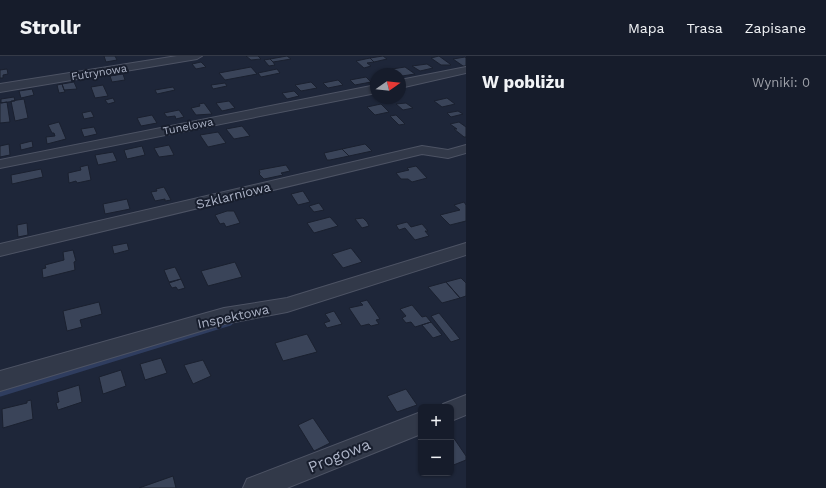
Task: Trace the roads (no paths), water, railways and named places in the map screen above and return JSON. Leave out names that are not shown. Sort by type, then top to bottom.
[{"type":"street","name":"Futrynowa","points":[[0,88],[197,56]]},
{"type":"street","points":[[406,83],[466,70]]},
{"type":"street","name":"Tunelowa","points":[[0,164],[370,90]]},
{"type":"street","name":"Szklarniowa","points":[[0,250],[422,150],[448,154],[466,149]]},
{"type":"street","name":"Inspektowa","points":[[0,381],[224,316],[287,305],[466,249]]},
{"type":"street","points":[[454,410],[466,405]]},
{"type":"street","name":"Progowa","points":[[256,488],[418,424]]},
{"type":"waterway","points":[[0,394],[230,323]]}]
